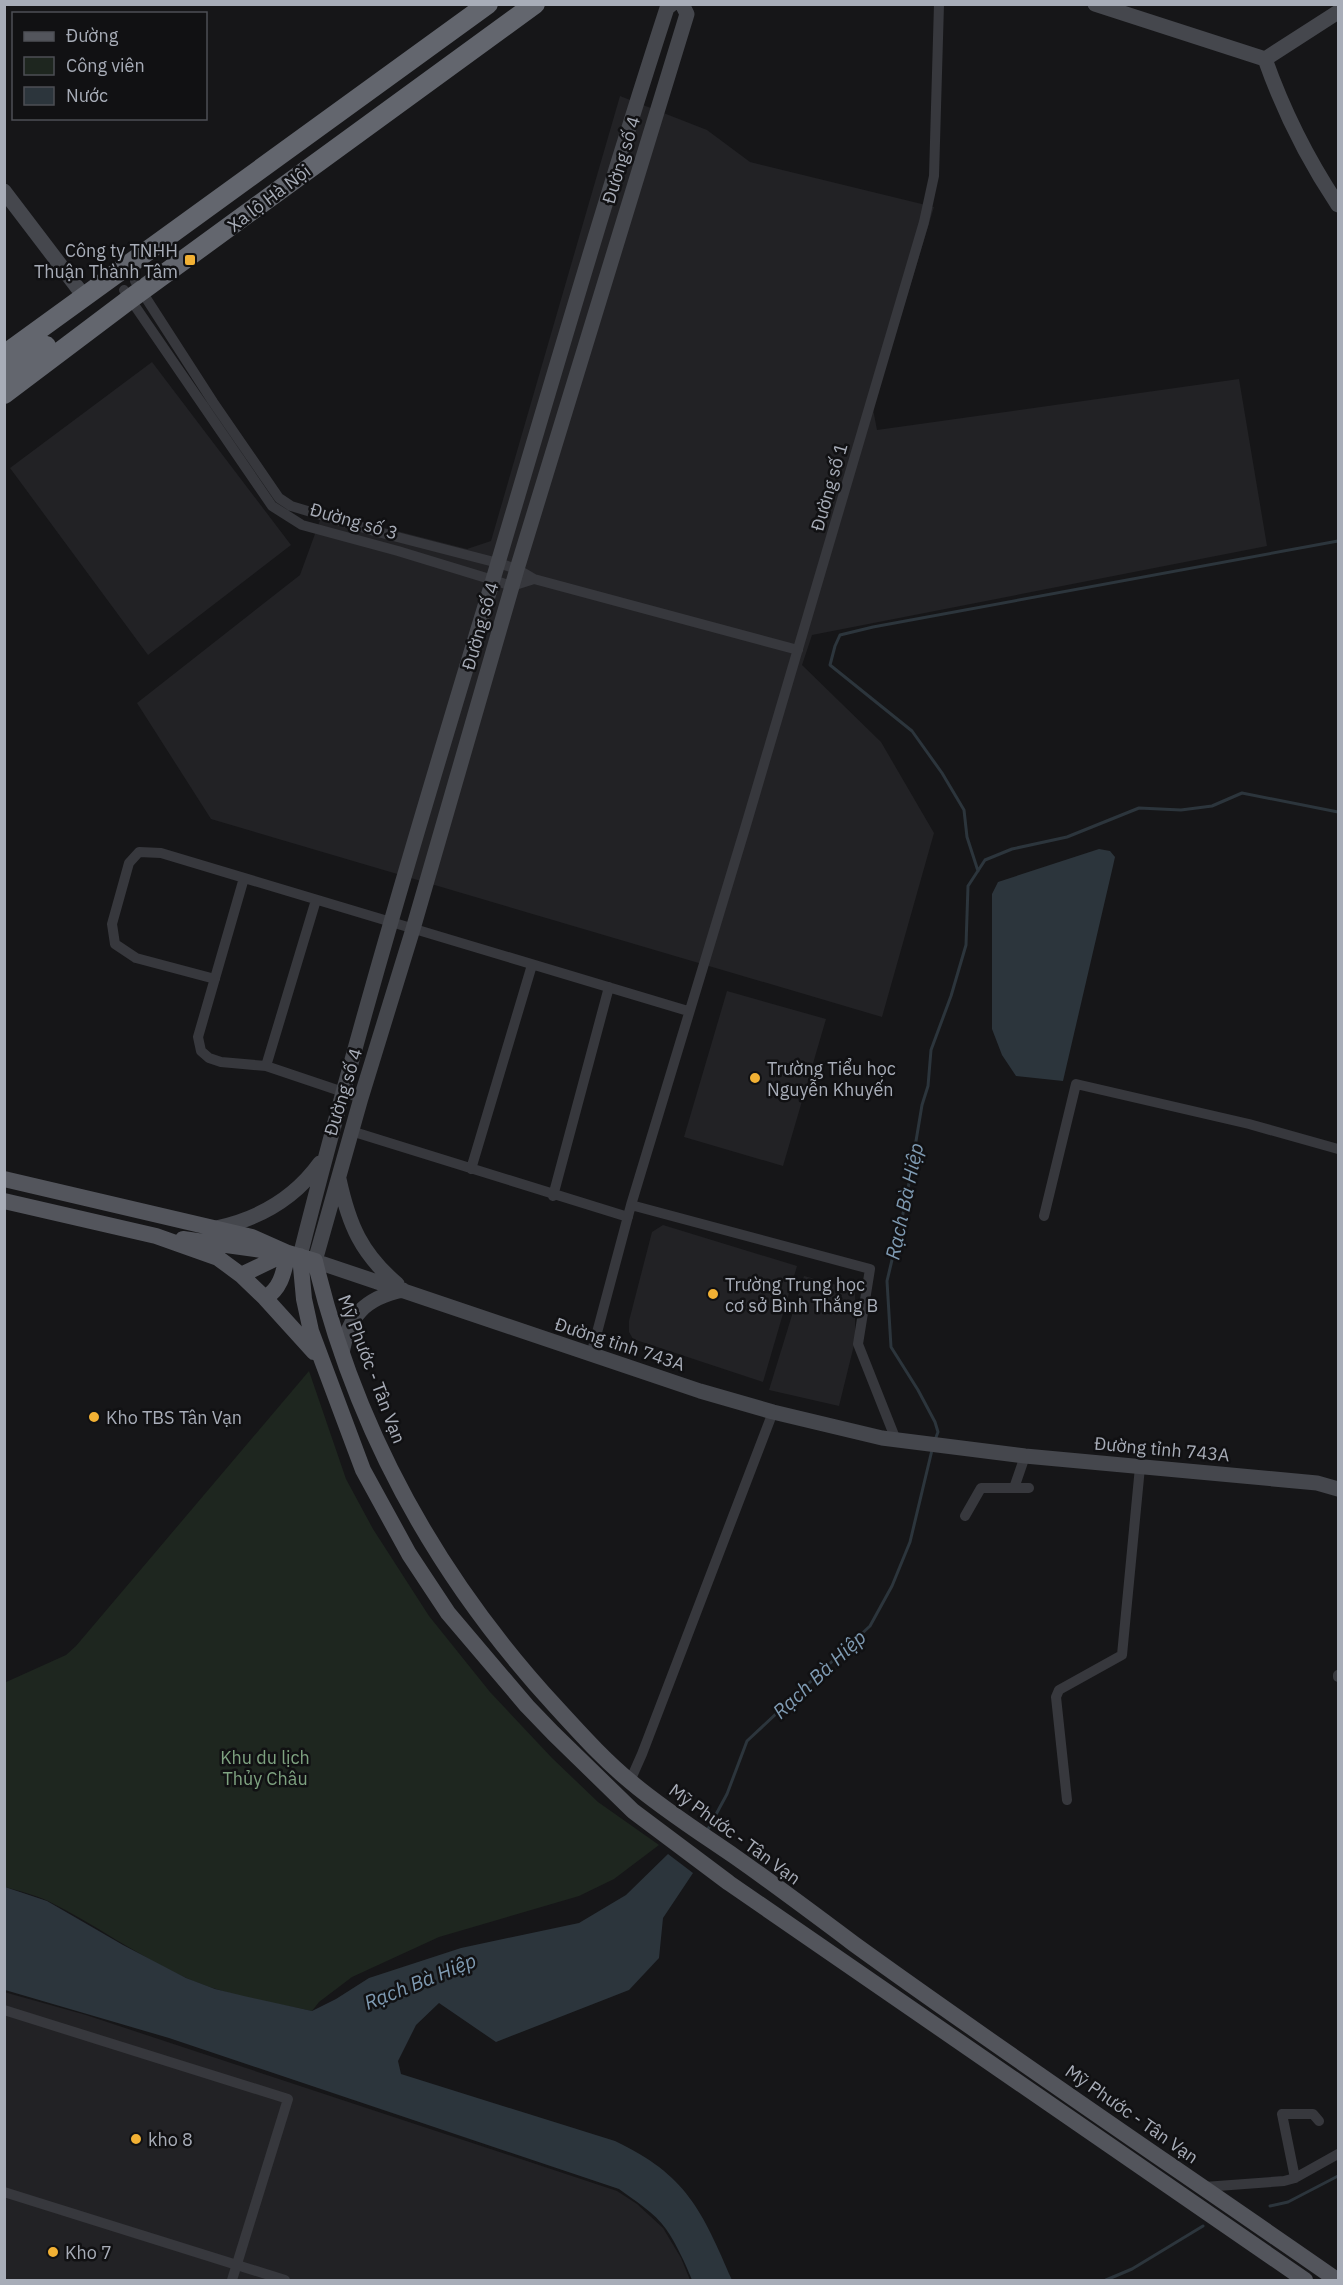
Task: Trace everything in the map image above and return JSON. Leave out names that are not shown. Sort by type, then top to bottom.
[{"type":"highway","name":"Xa lộ Hà Nội","points":[[83,294],[471,4]]},
{"type":"highway","name":"Xa lộ Hà Nội","points":[[4,355],[34,333],[38,322],[83,294],[488,4]]},
{"type":"highway","name":"Xa lộ Hà Nội","points":[[4,394],[132,290],[518,4]]},
{"type":"highway","name":"Xa lộ Hà Nội","points":[[4,377],[132,290],[535,4]]},
{"type":"main road","points":[[4,1179],[252,1237],[301,1257]]},
{"type":"main road","name":"Mỹ Phước - Tân Vạn","points":[[4,1201],[156,1236],[218,1258],[241,1275],[265,1298],[320,1358]]},
{"type":"main road","name":"Đường tỉnh 743A","points":[[156,1236],[200,1241],[221,1249],[259,1256],[301,1257]]},
{"type":"main road","points":[[241,1275],[301,1257]]},
{"type":"main road","points":[[265,1298],[274,1293],[301,1257]]},
{"type":"main road","name":"Mỹ Phước - Tân Vạn","points":[[301,1257],[363,1410],[394,1477],[429,1542],[472,1606],[522,1670],[576,1729],[630,1781],[685,1822],[919,1991],[1337,2280]]},
{"type":"main road","name":"Mỹ Phước - Tân Vạn","points":[[301,1257],[306,1314],[320,1358],[363,1470],[409,1554],[434,1593],[448,1613],[527,1706],[633,1811],[665,1836],[729,1883],[1305,2280]]},
{"type":"main road","points":[[434,1593],[454,1580]]},
{"type":"street","name":"Đường số 4","points":[[301,1257],[343,1092],[492,580],[667,8],[672,4]]},
{"type":"street","name":"Đường số 4","points":[[301,1257],[338,1176],[413,929],[517,569],[687,14],[682,4]]},
{"type":"street","name":"Đường số 1","points":[[591,1355],[631,1205],[688,1011],[702,971],[924,222],[934,176],[939,4]]},
{"type":"street","points":[[1095,4],[1265,59]]},
{"type":"street","points":[[1265,59],[1338,12]]},
{"type":"street","points":[[1265,59],[1291,122],[1338,205]]},
{"type":"street","points":[[4,190],[83,294]]},
{"type":"street","name":"Đường số 3","points":[[132,290],[272,506],[498,563],[517,569],[534,579],[798,650]]},
{"type":"street","name":"Đường số 3","points":[[288,511],[302,525],[398,551],[512,586]]},
{"type":"street","points":[[512,586],[534,579]]},
{"type":"street","points":[[215,979],[136,958],[115,944],[112,924],[129,863],[139,852],[151,852],[244,878],[688,1011]]},
{"type":"street","points":[[244,878],[198,1037],[201,1051],[208,1058],[221,1062],[266,1066],[361,1098]]},
{"type":"street","points":[[266,1066],[316,900]]},
{"type":"street","points":[[471,1169],[532,964]]},
{"type":"street","points":[[553,1196],[609,987]]},
{"type":"street","points":[[1044,1216],[1076,1084],[1249,1124],[1338,1149]]},
{"type":"street","points":[[351,1131],[553,1196],[628,1217]]},
{"type":"street","points":[[216,1228],[240,1223],[279,1204],[310,1176],[325,1156]]},
{"type":"street","points":[[338,1176],[346,1210],[365,1251],[382,1272],[404,1290]]},
{"type":"street","points":[[631,1205],[870,1269],[858,1344],[896,1440]]},
{"type":"street","name":"Đường tỉnh 743A","points":[[301,1257],[700,1391],[772,1412],[896,1440],[1025,1456],[1317,1483],[1338,1490]]},
{"type":"street","points":[[342,1354],[347,1331],[356,1315],[380,1296],[404,1290]]},
{"type":"street","points":[[630,1781],[654,1725],[772,1412]]},
{"type":"street","points":[[1014,1488],[1025,1456]]},
{"type":"street","points":[[1067,1800],[1056,1697],[1059,1690],[1122,1655],[1140,1467]]},
{"type":"street","points":[[965,1516],[981,1488],[1029,1488]]},
{"type":"street","points":[[4,2010],[288,2099],[232,2280]]},
{"type":"street","points":[[1295,2178],[1281,2114],[1313,2114],[1319,2121]]},
{"type":"street","points":[[1203,2187],[1284,2181],[1295,2178],[1338,2154]]},
{"type":"street","points":[[4,2192],[285,2280]]},
{"type":"shaded area","points":[[620,96],[707,130],[750,162],[934,207],[873,409],[877,430],[1239,379],[1267,546],[812,635],[802,665],[881,742],[934,833],[882,1017],[211,819],[137,703],[300,575],[323,512],[467,549],[491,541]]},
{"type":"shaded area","points":[[152,362],[291,545],[148,655],[10,468]]},
{"type":"shaded area","name":"Trường Tiểu học Nguyễn Khuyến","points":[[727,991],[826,1019],[783,1166],[684,1137]]},
{"type":"shaded area","name":"Trường Trung học cơ sở Bình Thắng B","points":[[663,1225],[797,1266],[763,1382],[633,1339],[629,1332],[629,1321],[652,1232]]},
{"type":"shaded area","points":[[804,1276],[855,1290],[855,1341],[839,1406],[769,1390]]},
{"type":"shaded area","points":[[4,1992],[86,2015],[617,2191],[637,2204],[663,2228],[681,2258],[690,2280],[5,2280]]},
{"type":"green space","name":"Khu du lịch Thủy Châu","points":[[309,1371],[346,1479],[373,1529],[429,1616],[490,1692],[552,1758],[598,1802],[659,1845],[614,1879],[579,1896],[439,1937],[352,1977],[319,2002],[312,2011],[215,1989],[184,1977],[48,1901],[5,1887],[4,1683],[66,1655],[76,1646]]},
{"type":"water","points":[[1099,849],[1110,851],[1115,857],[1063,1081],[1016,1076],[1002,1055],[992,1029],[992,894],[998,882]]},
{"type":"water","points":[[668,1854],[693,1873],[663,1918],[659,1958],[629,1990],[496,2042],[439,2003],[416,2025],[398,2061],[401,2074],[615,2141],[659,2167],[676,2182],[701,2215],[732,2280],[692,2280],[670,2235],[661,2223],[619,2189],[169,2038],[5,1990],[5,1887],[47,1901],[186,1978],[215,1989],[312,2011],[369,1978],[461,1948],[579,1923],[626,1895]]},
{"type":"waterway","points":[[978,871],[967,837],[964,810],[942,773],[912,731],[830,665],[840,635],[1338,541]]},
{"type":"waterway","name":"Rạch Bà Hiệp","points":[[935,1440],[938,1432],[935,1422],[891,1347],[887,1281],[906,1201],[922,1105],[928,1086],[931,1050],[951,996],[966,945],[968,886],[985,860],[1012,849],[1067,837],[1139,808],[1181,810],[1212,806],[1242,793],[1338,812]]},
{"type":"waterway","name":"Rạch Bà Hiệp","points":[[707,1831],[727,1794],[747,1741],[870,1626],[892,1586],[910,1542],[932,1450]]},
{"type":"waterway","points":[[1270,2206],[1288,2202],[1338,2176]]},
{"type":"waterway","points":[[1106,2280],[1132,2269],[1203,2226]]},
{"type":"place","name":"Công ty TNHH Thuận Thành Tâm","points":[[190,260]]},
{"type":"place","name":"Trường Tiểu học Nguyễn Khuyến","points":[[755,1078]]},
{"type":"place","name":"Trường Trung học cơ sở Bình Thắng B","points":[[713,1294]]},
{"type":"place","name":"Kho TBS Tân Vạn","points":[[94,1417]]},
{"type":"place","name":"kho 8","points":[[136,2139]]},
{"type":"place","name":"Kho 7","points":[[53,2252]]}]
